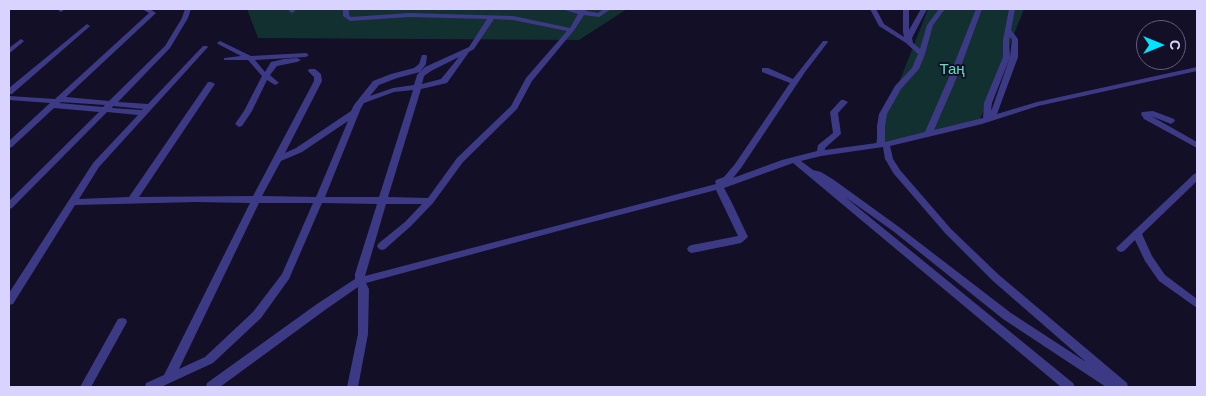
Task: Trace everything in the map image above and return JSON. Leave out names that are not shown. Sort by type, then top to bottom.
[{"type":"street","points":[[9,145],[153,12],[145,9]]},
{"type":"street","points":[[9,206],[168,47],[185,18],[188,9]]},
{"type":"street","points":[[346,9],[346,16],[350,18],[385,13],[492,17],[503,14],[570,30]]},
{"type":"street","points":[[567,9],[599,15],[608,9]]},
{"type":"street","points":[[872,9],[881,26],[909,41],[922,54]]},
{"type":"street","points":[[906,9],[909,41]]},
{"type":"street","points":[[942,9],[929,28],[922,54],[914,69],[894,93],[883,114],[881,126],[883,144],[889,159],[897,172],[948,231],[1001,283],[1123,387]]},
{"type":"street","points":[[929,133],[971,33],[979,9]]},
{"type":"street","points":[[988,119],[996,109],[1015,38],[1008,30],[1012,9]]},
{"type":"street","points":[[382,246],[408,224],[430,201],[460,160],[514,108],[529,80],[583,11]]},
{"type":"street","points":[[909,41],[922,12],[937,16]]},
{"type":"street","points":[[353,387],[363,334],[364,289],[360,281],[360,274],[421,75],[428,69],[474,46],[492,17]]},
{"type":"street","points":[[9,92],[87,26]]},
{"type":"street","points":[[9,51],[21,41]]},
{"type":"street","points":[[707,190],[711,184],[724,181],[730,176],[802,71],[825,42]]},
{"type":"street","points":[[220,43],[250,58],[275,83]]},
{"type":"street","points":[[10,296],[96,165],[205,47]]},
{"type":"street","points":[[363,101],[393,90],[444,81],[467,51]]},
{"type":"street","points":[[226,59],[306,55]]},
{"type":"street","points":[[150,387],[209,360],[256,315],[286,276],[320,200],[354,113],[376,83],[417,70],[422,64],[424,56]]},
{"type":"street","points":[[268,58],[280,62]]},
{"type":"street","points":[[239,124],[274,64],[297,60]]},
{"type":"street","points":[[211,387],[360,281],[719,187],[795,160],[821,153],[883,144],[988,119],[1037,104],[1197,68]]},
{"type":"street","points":[[765,70],[795,82]]},
{"type":"street","points":[[168,379],[319,78],[312,71]]},
{"type":"street","points":[[132,200],[211,84]]},
{"type":"street","points":[[9,98],[146,110]]},
{"type":"street","points":[[821,153],[821,147],[837,134],[834,112],[844,102]]},
{"type":"street","points":[[278,159],[299,150],[354,113]]},
{"type":"street","points":[[1172,121],[1153,113],[1145,113],[1147,117],[1197,145]]},
{"type":"street","points":[[795,160],[1069,387]]},
{"type":"street","points":[[810,173],[818,174],[831,182],[896,229],[1007,316],[1115,387]]},
{"type":"street","points":[[1121,248],[1197,176]]},
{"type":"street","points":[[692,249],[744,238],[719,187]]},
{"type":"street","points":[[72,202],[132,200],[430,201]]},
{"type":"street","points":[[1137,233],[1148,258],[1162,278],[1197,304]]},
{"type":"street","points":[[85,387],[122,322]]},
{"type":"green space","points":[[247,9],[627,9],[579,40],[258,38]]},
{"type":"green space","name":"Таң","points":[[928,9],[1024,9],[979,122],[874,146]]}]
